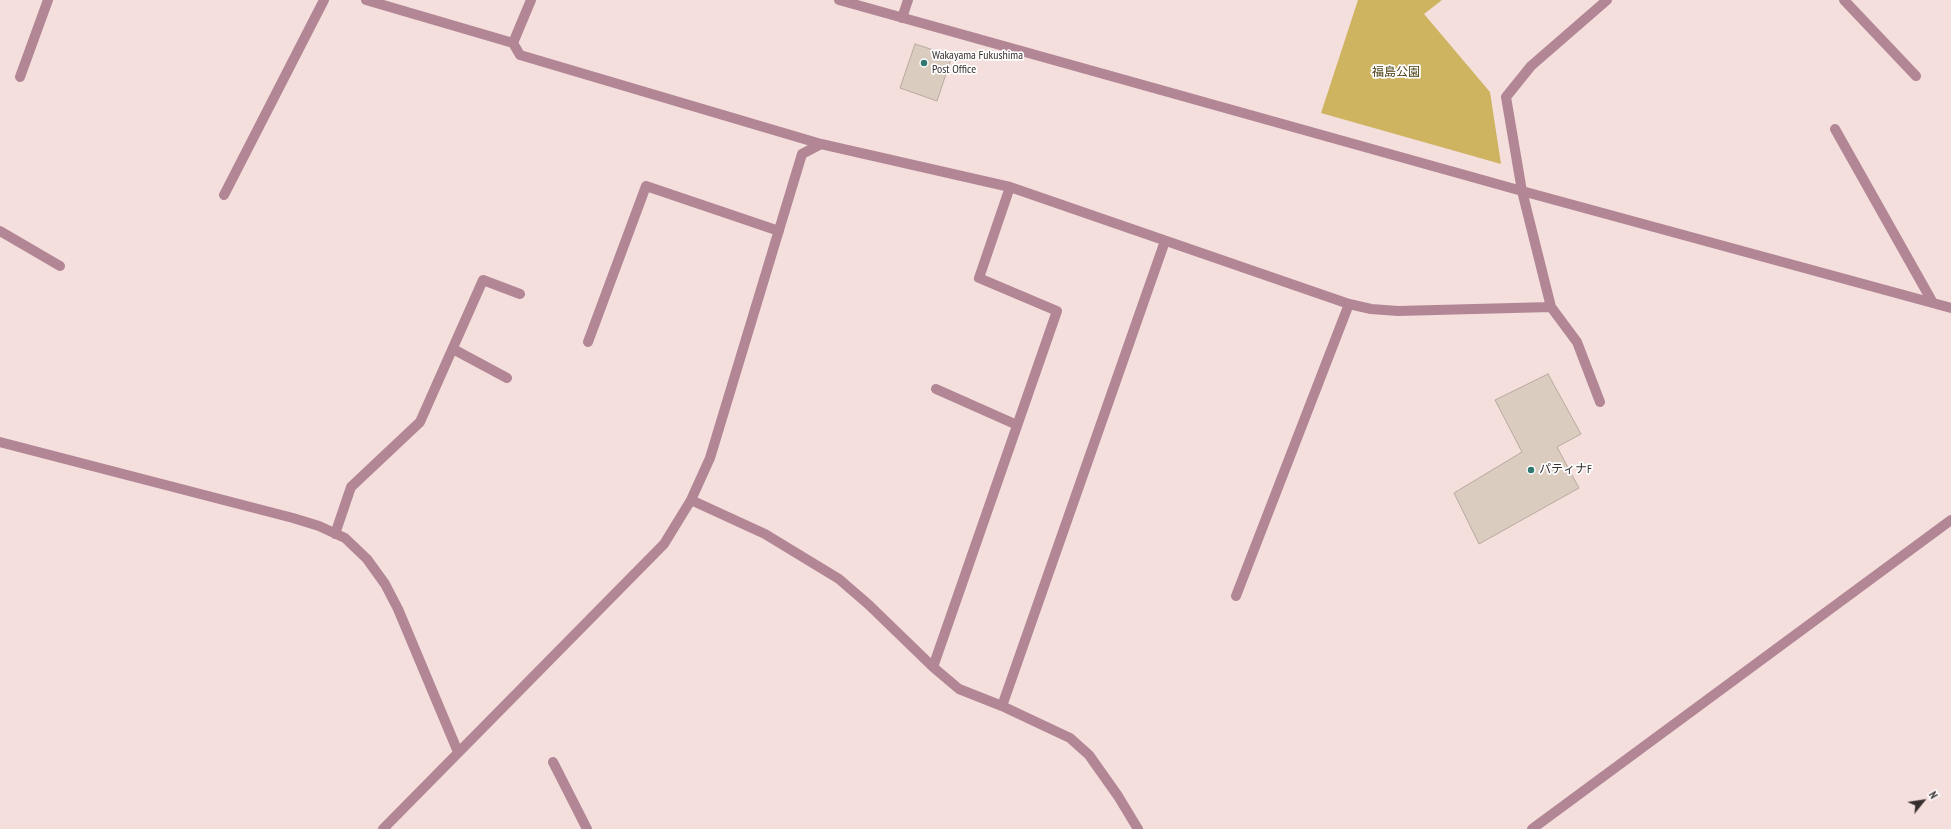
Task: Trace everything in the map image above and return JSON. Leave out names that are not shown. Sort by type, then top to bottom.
[{"type":"street","points":[[20,77],[48,0]]},
{"type":"street","points":[[224,195],[324,0]]},
{"type":"street","points":[[366,0],[513,43],[520,55],[821,144],[1010,187],[1349,304],[1371,309],[1398,311],[1550,307]]},
{"type":"street","points":[[513,43],[531,0]]},
{"type":"street","points":[[839,0],[1522,191],[1951,308]]},
{"type":"street","points":[[902,18],[908,0]]},
{"type":"street","points":[[1600,402],[1577,342],[1550,307],[1522,191],[1506,97],[1531,66],[1607,0]]},
{"type":"street","points":[[1844,0],[1916,76]]},
{"type":"street","points":[[1835,129],[1933,303]]},
{"type":"street","points":[[383,829],[664,544],[691,500],[710,458],[802,154],[821,144]]},
{"type":"street","points":[[588,342],[646,186],[779,231]]},
{"type":"street","points":[[932,667],[1057,311],[979,278],[1010,187]]},
{"type":"street","points":[[0,231],[60,266]]},
{"type":"street","points":[[1002,706],[1165,240]]},
{"type":"street","points":[[335,534],[351,487],[420,422],[483,280],[520,294]]},
{"type":"street","points":[[1236,596],[1349,304]]},
{"type":"street","points":[[452,349],[507,378]]},
{"type":"street","points":[[936,390],[1017,425]]},
{"type":"street","points":[[0,442],[293,518],[319,526],[345,538],[367,559],[385,584],[398,609],[458,752]]},
{"type":"street","points":[[691,500],[765,534],[839,579],[870,605],[932,667],[959,689],[1002,706],[1070,738],[1089,755],[1118,796],[1138,829]]},
{"type":"street","points":[[1532,829],[1951,520]]},
{"type":"street","points":[[553,762],[587,829]]},
{"type":"green space","name":"福島公園","points":[[1358,0],[1442,0],[1424,14],[1490,92],[1501,164],[1321,113]]},
{"type":"building","points":[[915,44],[952,56],[937,101],[900,88]]},
{"type":"building","name":"パティナF","points":[[1548,374],[1581,434],[1557,447],[1579,488],[1479,544],[1454,493],[1522,452],[1495,400]]},
{"type":"place","name":"Wakayama Fukushima Post Office","points":[[924,63]]},
{"type":"place","name":"パティナF","points":[[1531,470]]}]
